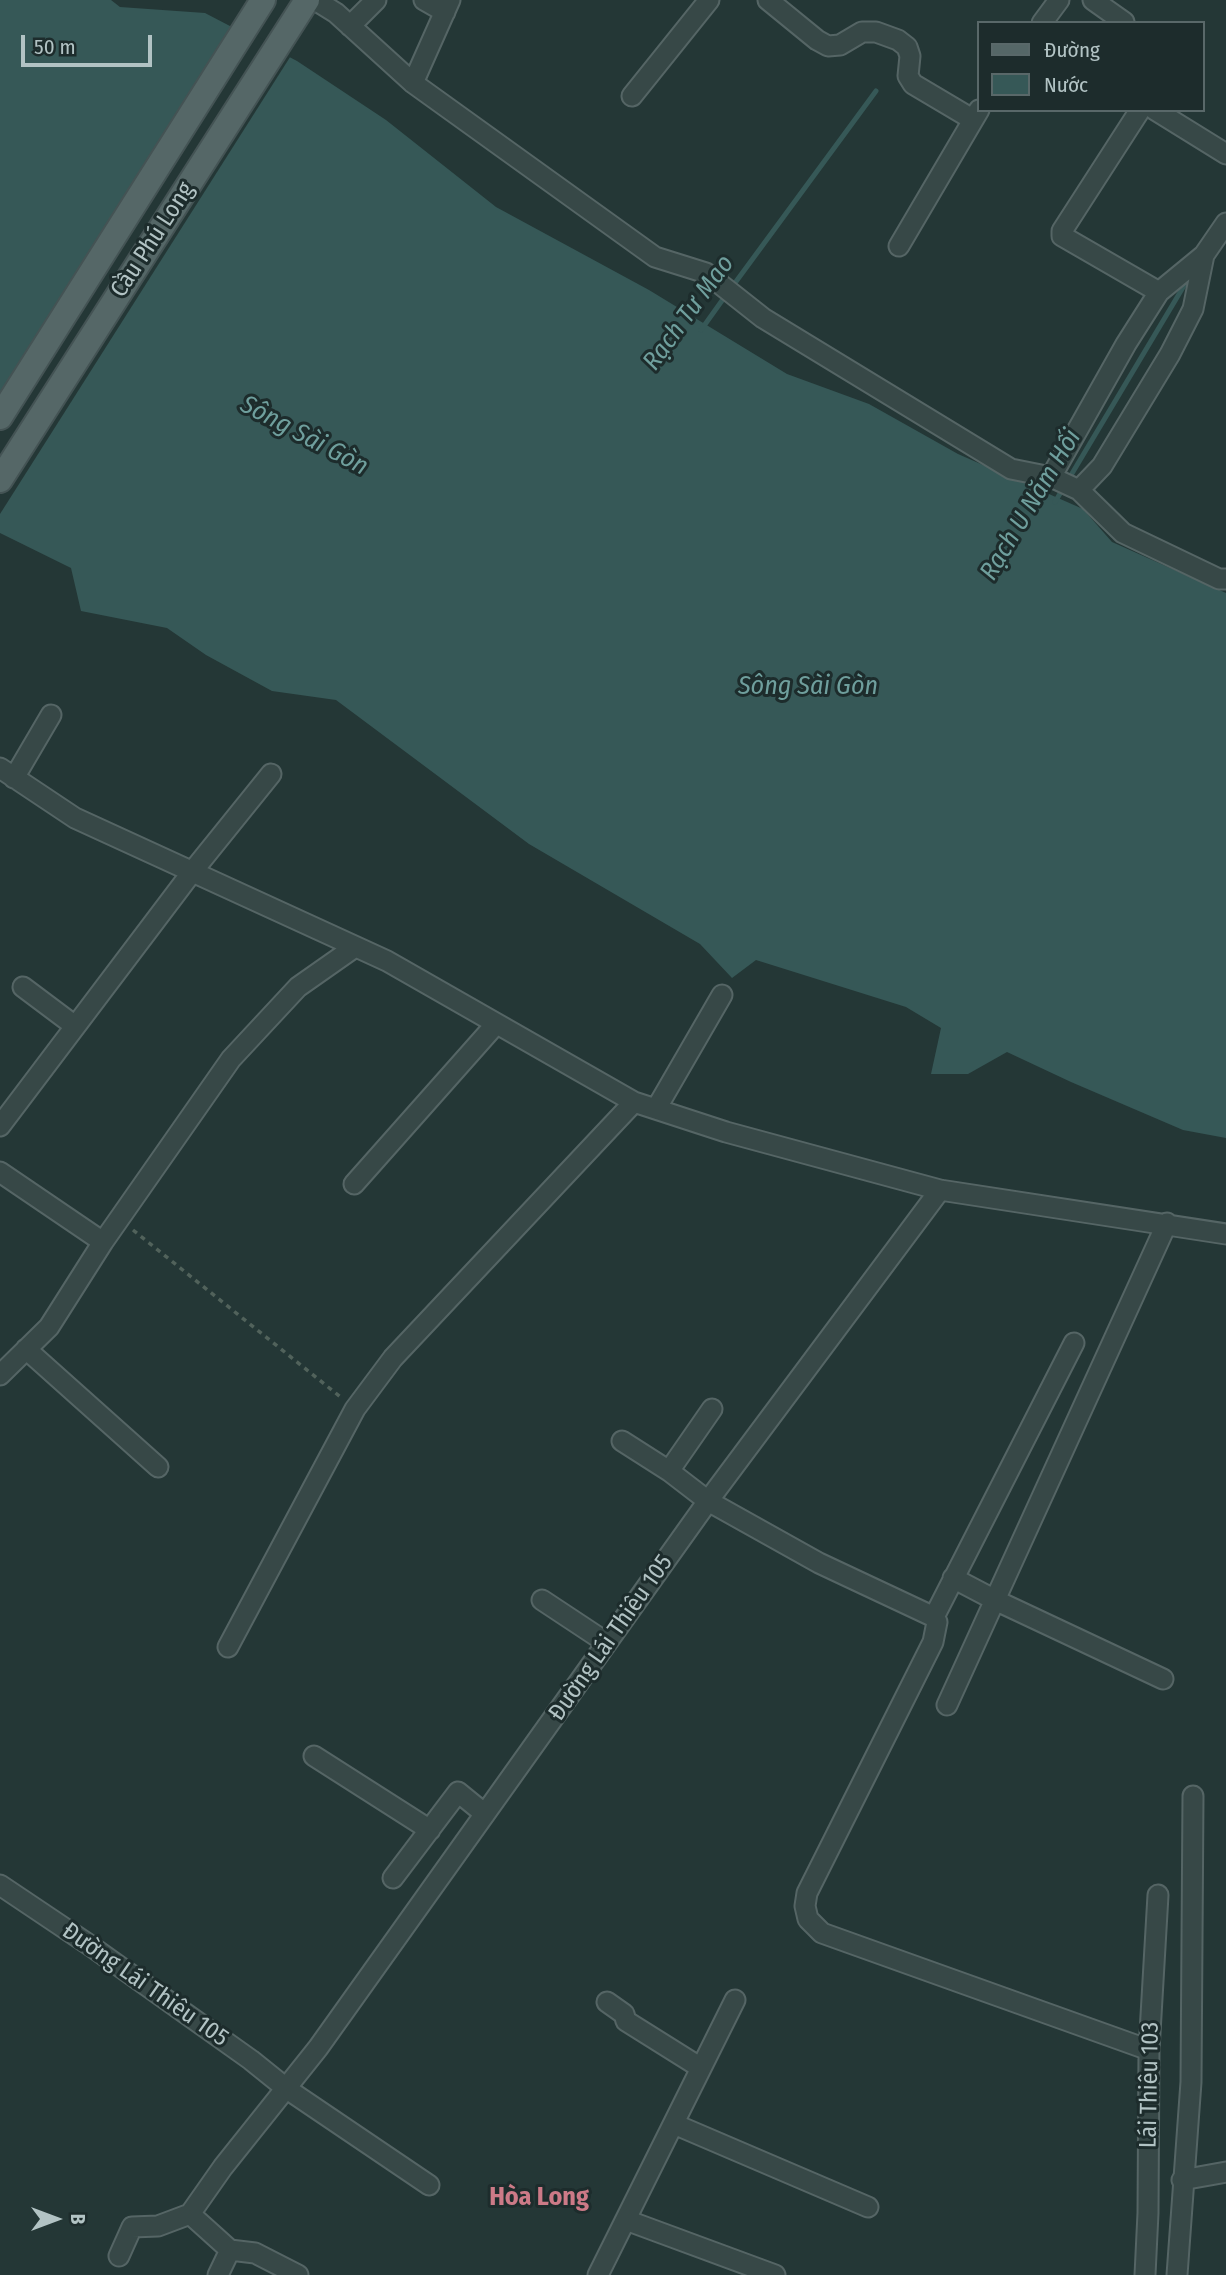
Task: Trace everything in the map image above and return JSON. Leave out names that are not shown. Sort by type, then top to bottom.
[{"type":"main road","name":"Cầu Phú Long","points":[[0,417],[263,0]]},
{"type":"main road","name":"Cầu Phú Long","points":[[0,480],[307,0]]},
{"type":"street","points":[[316,0],[342,13],[414,83],[655,257],[706,274],[763,318],[1011,469],[1053,478],[1078,490],[1123,533],[1219,579],[1226,579]]},
{"type":"street","points":[[342,13],[376,0]]},
{"type":"street","points":[[414,83],[447,6],[424,0]]},
{"type":"street","points":[[632,96],[709,0]]},
{"type":"street","points":[[768,0],[828,46],[840,45],[862,33],[876,32],[898,40],[907,47],[910,56],[908,76],[914,84],[976,114],[900,246]]},
{"type":"street","points":[[1043,21],[1059,0]]},
{"type":"street","points":[[1093,0],[1123,21]]},
{"type":"street","points":[[1139,112],[1062,236],[1159,292]]},
{"type":"street","points":[[1158,112],[1226,154]]},
{"type":"street","points":[[1053,478],[1126,344],[1159,292],[1204,255],[1226,223]]},
{"type":"street","points":[[1078,490],[1102,466],[1170,354],[1193,309],[1204,255]]},
{"type":"street","points":[[51,715],[7,773],[75,817],[387,961],[634,1102],[726,1132],[940,1190],[1226,1234]]},
{"type":"street","points":[[0,1126],[192,872],[271,774]]},
{"type":"street","points":[[0,1375],[49,1327],[103,1242],[232,1059],[298,987],[355,947]]},
{"type":"street","points":[[23,987],[75,1026]]},
{"type":"street","points":[[656,1109],[722,995]]},
{"type":"street","points":[[354,1184],[496,1024]]},
{"type":"street","points":[[228,1647],[355,1409],[393,1358],[634,1102]]},
{"type":"street","points":[[0,1172],[103,1242]]},
{"type":"street","name":"Đường Lái Thiêu 105","points":[[190,2214],[223,2167],[287,2089],[485,1814],[600,1638],[708,1501],[940,1190]]},
{"type":"street","points":[[947,1705],[990,1598],[1167,1223]]},
{"type":"street","points":[[934,1617],[959,1581],[1074,1343]]},
{"type":"street","points":[[26,1349],[158,1467]]},
{"type":"street","points":[[669,1471],[712,1409]]},
{"type":"street","points":[[622,1441],[669,1471],[708,1501],[819,1563],[934,1617],[937,1628],[933,1642],[807,1893],[805,1906],[808,1919],[822,1933],[1149,2050]]},
{"type":"street","points":[[959,1581],[1163,1679]]},
{"type":"street","points":[[542,1600],[600,1638]]},
{"type":"street","points":[[314,1756],[429,1830]]},
{"type":"street","points":[[393,1878],[458,1792],[485,1814]]},
{"type":"street","points":[[1177,2275],[1191,2082],[1193,1796]]},
{"type":"street","name":"Đường Lái Thiêu 105","points":[[0,1885],[164,1998],[287,2089]]},
{"type":"street","name":"Lái Thiêu 103","points":[[1145,2275],[1149,2050],[1158,1895]]},
{"type":"street","points":[[598,2275],[735,2000]]},
{"type":"street","points":[[607,2002],[624,2014],[626,2021],[701,2068]]},
{"type":"street","points":[[287,2089],[429,2185]]},
{"type":"street","points":[[674,2124],[868,2207]]},
{"type":"street","points":[[1182,2180],[1226,2172]]},
{"type":"street","points":[[119,2256],[132,2227],[158,2226],[190,2214],[230,2250],[254,2253],[298,2275]]},
{"type":"street","points":[[626,2220],[775,2275]]},
{"type":"street","points":[[218,2275],[230,2250]]},
{"type":"path","points":[[119,1219],[355,1409]]},
{"type":"water","name":"Sông Sài Gòn","points":[[0,0],[111,0],[120,7],[205,13],[297,61],[386,120],[496,207],[649,290],[787,374],[869,404],[958,454],[1083,509],[1112,542],[1226,593],[1226,1138],[1183,1130],[1007,1052],[968,1074],[931,1074],[941,1028],[906,1007],[756,960],[732,978],[700,944],[529,844],[336,700],[272,691],[206,655],[167,628],[81,611],[71,568],[0,533]]},
{"type":"pier","points":[[233,24],[292,54],[0,514],[0,393]]},
{"type":"waterway","name":"Rạch Tư Mao","points":[[732,287],[876,91]]},
{"type":"waterway","name":"Rạch U Năm Hối","points":[[1055,502],[1188,279]]},
{"type":"waterway","name":"Rạch Tư Mao","points":[[701,330],[726,295]]},
{"type":"district","name":"Hòa Long","points":[[539,2198]]}]
